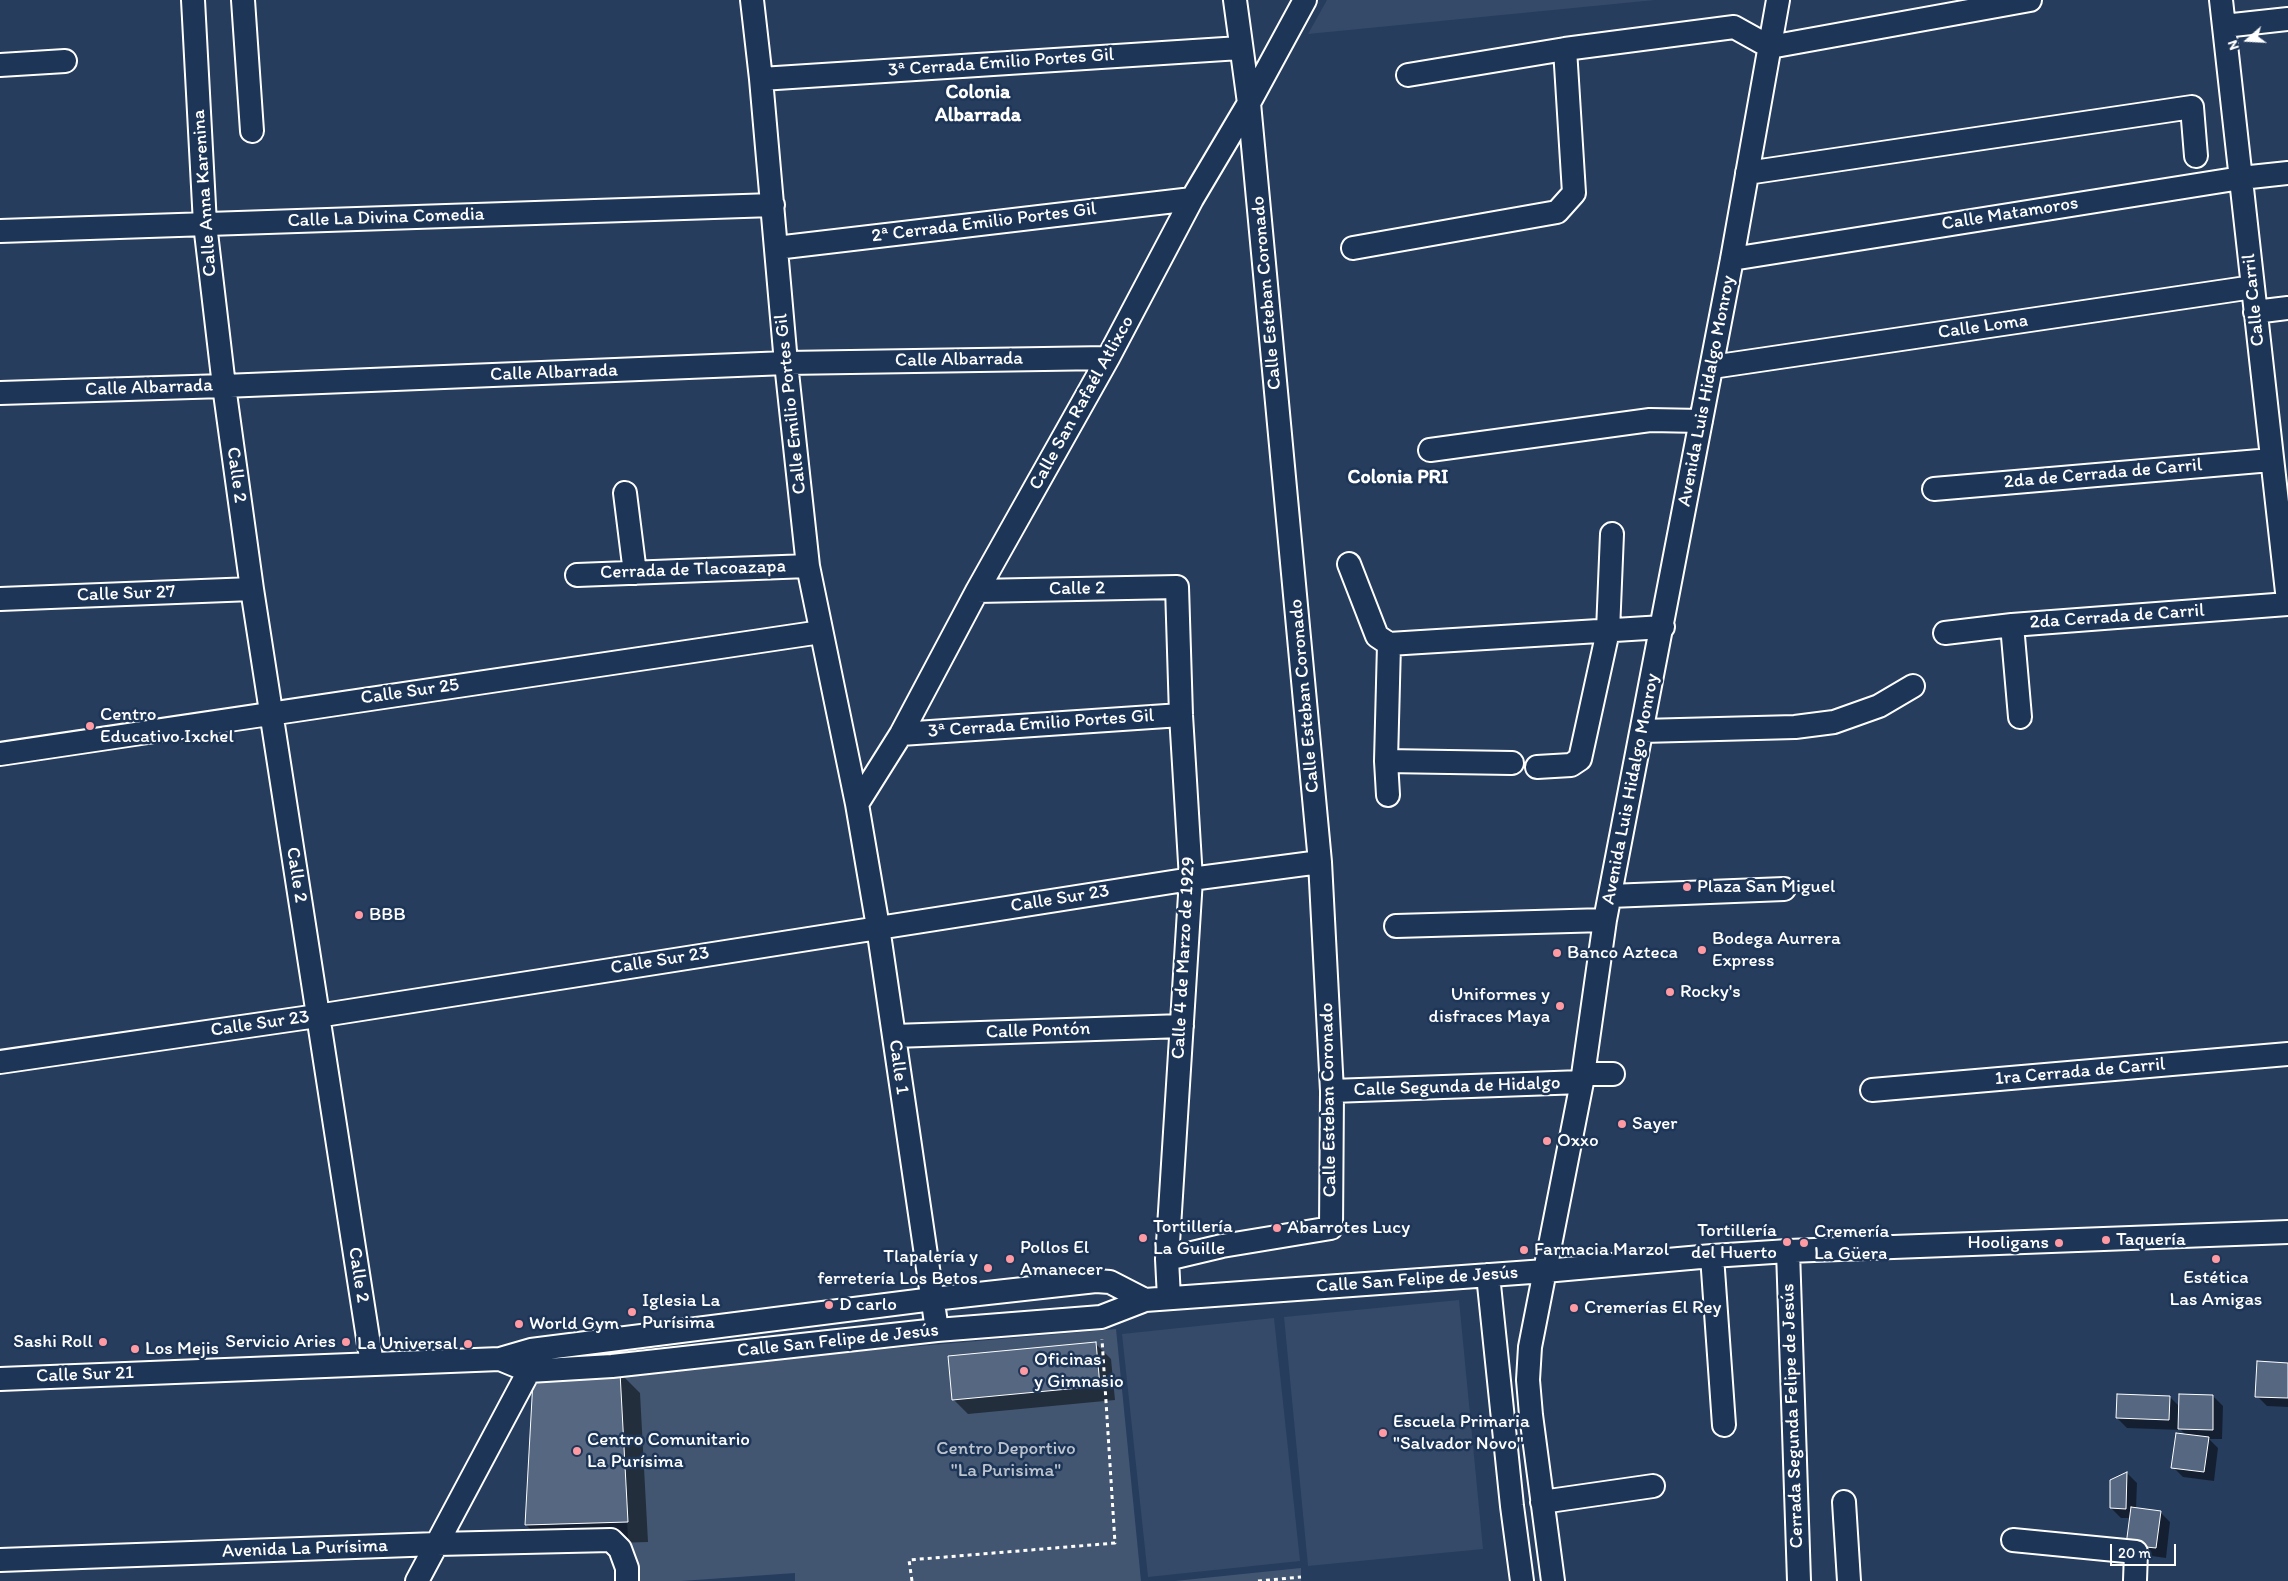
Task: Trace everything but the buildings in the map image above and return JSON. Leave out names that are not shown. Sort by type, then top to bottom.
[{"type":"street","name":"Calle Anna Karenina","points":[[193,0],[205,224],[224,386]]},
{"type":"street","points":[[243,0],[252,130]]},
{"type":"street","name":"Calle Emilio Portes Gil","points":[[752,0],[773,205],[786,363],[808,566],[857,804]]},
{"type":"street","name":"Calle Esteban Coronado","points":[[1167,1259],[1222,1246],[1331,1228],[1332,1091],[1320,862],[1249,103],[1234,0]]},
{"type":"street","name":"Calle San Rafaél Atlixco","points":[[857,804],[901,734],[977,591],[1108,358],[1192,199],[1249,103],[1305,0]]},
{"type":"street","name":"Avenida Luis Hidalgo Monroy","points":[[1553,1581],[1528,1380],[1530,1346],[1583,1078],[1610,896],[1712,367],[1778,0]]},
{"type":"street","points":[[1408,75],[1565,49],[1734,28],[1770,47],[1999,2],[2030,0]]},
{"type":"street","name":"Calle Carril","points":[[2221,0],[2288,602]]},
{"type":"street","points":[[2224,26],[2288,19]]},
{"type":"street","name":"3ª Cerrada Emilio Portes Gil","points":[[761,79],[1240,48]]},
{"type":"street","points":[[1353,248],[1557,212],[1574,193],[1565,49]]},
{"type":"street","points":[[0,65],[65,61]]},
{"type":"street","points":[[1748,173],[2192,107],[2196,156]]},
{"type":"street","name":"Calle Matamoros","points":[[1732,259],[2241,178],[2288,173]]},
{"type":"street","name":"2ª Cerrada Emilio Portes Gil","points":[[776,248],[1192,199]]},
{"type":"street","name":"Calle La Divina Comedia","points":[[0,231],[773,205]]},
{"type":"street","name":"Calle Loma","points":[[1712,367],[2253,287]]},
{"type":"street","points":[[2255,312],[2288,308]]},
{"type":"street","name":"Calle Albarrada","points":[[0,393],[224,386],[786,363],[1108,358]]},
{"type":"street","name":"Calle 2","points":[[224,386],[252,589],[372,1364]]},
{"type":"street","points":[[1430,450],[1650,420],[1701,421]]},
{"type":"street","name":"2da de Cerrada de Carril","points":[[1934,489],[2272,460]]},
{"type":"street","points":[[625,493],[635,572]]},
{"type":"street","points":[[1537,768],[1571,765],[1580,759],[1608,631],[1612,534]]},
{"type":"street","points":[[1349,564],[1376,636],[1388,644],[1662,627]]},
{"type":"street","name":"Cerrada de Tlacoazapa","points":[[577,574],[808,566]]},
{"type":"street","name":"Calle 2","points":[[977,591],[1177,587]]},
{"type":"street","name":"Calle 4 de Marzo de 1929","points":[[1169,1298],[1167,1259],[1191,879],[1177,587]]},
{"type":"street","name":"Calle Sur 27","points":[[0,599],[252,589]]},
{"type":"street","name":"2da Cerrada de Carril","points":[[1946,633],[2012,625],[2288,602]]},
{"type":"street","points":[[2012,625],[2020,717]]},
{"type":"street","name":"Calle Sur 25","points":[[0,754],[821,632]]},
{"type":"street","points":[[1388,644],[1386,761],[1388,795]]},
{"type":"street","points":[[1642,731],[1796,727],[1834,722],[1879,706],[1913,686]]},
{"type":"street","name":"3ª Cerrada Emilio Portes Gil","points":[[901,734],[1182,715]]},
{"type":"street","points":[[1386,761],[1512,763]]},
{"type":"street","name":"Calle 1","points":[[857,804],[878,927],[937,1330]]},
{"type":"street","name":"Calle Sur 23","points":[[0,1062],[317,1016],[1191,879],[1320,862]]},
{"type":"street","points":[[1610,896],[1784,889]]},
{"type":"street","points":[[1396,926],[1606,920]]},
{"type":"street","name":"Calle Pontón","points":[[894,1036],[1182,1026]]},
{"type":"street","name":"1ra Cerrada de Carril","points":[[1872,1090],[2288,1054]]},
{"type":"street","name":"Calle Segunda de Hidalgo","points":[[1332,1091],[1583,1078],[1613,1074]]},
{"type":"street","name":"Calle San Felipe de Jesús","points":[[530,1360],[612,1366],[937,1330],[1101,1317],[1145,1300],[1545,1271],[1712,1256],[1788,1251],[2288,1232]]},
{"type":"street","name":"Cerrada Segunda Felipe de Jesús","points":[[1788,1251],[1799,1581]]},
{"type":"street","points":[[1712,1256],[1724,1425]]},
{"type":"street","points":[[1488,1275],[1512,1506],[1522,1581]]},
{"type":"street","name":"Calle San Felipe de Jesús","points":[[530,1360],[933,1299],[1096,1281],[1110,1282],[1145,1300]]},
{"type":"street","name":"Calle Sur 21","points":[[0,1379],[500,1359],[530,1360]]},
{"type":"street","points":[[417,1581],[530,1360]]},
{"type":"street","points":[[1542,1502],[1653,1486]]},
{"type":"street","points":[[1844,1502],[1849,1581]]},
{"type":"street","name":"Avenida La Purísima","points":[[0,1560],[437,1544],[611,1540],[620,1549],[627,1568],[627,1581]]},
{"type":"street","points":[[2012,1540],[2136,1552],[2138,1581]]},
{"type":"path","points":[[912,1581],[909,1560],[1115,1544],[1101,1317]]},
{"type":"path","points":[[1258,1581],[1301,1577]]},
{"type":"shaded area","points":[[1327,0],[1655,0],[1308,34]]},
{"type":"shaded area","name":"Escuela Primaria \"Salvador Novo\"","points":[[1459,1300],[1483,1549],[1308,1566],[1284,1317]]},
{"type":"shaded area","points":[[1274,1318],[1300,1561],[1148,1577],[1122,1334]]},
{"type":"green space","name":"Centro Deportivo \"La Purisima\"","points":[[1116,1329],[1141,1581],[795,1581],[795,1573],[681,1581],[630,1581],[620,1372]]},
{"type":"green space","points":[[1301,1568],[1301,1581],[1175,1581]]},
{"type":"place","name":"Centro Educativo Ixchel","points":[[90,726]]},
{"type":"place","name":"Plaza San Miguel","points":[[1687,887]]},
{"type":"place","name":"BBB","points":[[359,915]]},
{"type":"place","name":"Bodega Aurrera Express","points":[[1702,950]]},
{"type":"place","name":"Banco Azteca","points":[[1557,953]]},
{"type":"place","name":"Rocky's","points":[[1670,992]]},
{"type":"place","name":"Uniformes y disfraces Maya","points":[[1560,1006]]},
{"type":"place","name":"Sayer","points":[[1622,1124]]},
{"type":"place","name":"Oxxo","points":[[1547,1141]]},
{"type":"place","name":"Abarrotes Lucy","points":[[1277,1228]]},
{"type":"place","name":"Tortillería La Guille","points":[[1143,1238]]},
{"type":"place","name":"Taquería","points":[[2106,1240]]},
{"type":"place","name":"Tortillería del Huerto","points":[[1787,1242]]},
{"type":"place","name":"Cremería La Güera","points":[[1804,1243]]},
{"type":"place","name":"Hooligans","points":[[2059,1243]]},
{"type":"place","name":"Farmacia Marzol","points":[[1524,1250]]},
{"type":"place","name":"Pollos El Amanecer","points":[[1010,1259]]},
{"type":"place","name":"Estética Las Amigas","points":[[2216,1259]]},
{"type":"place","name":"Tlapalería y ferretería Los Betos","points":[[988,1268]]},
{"type":"place","name":"D carlo","points":[[829,1305]]},
{"type":"place","name":"Cremerías El Rey","points":[[1574,1308]]},
{"type":"place","name":"Iglesia La Purísima","points":[[632,1312]]},
{"type":"place","name":"World Gym","points":[[519,1324]]},
{"type":"place","name":"Sashi Roll","points":[[103,1342]]},
{"type":"place","name":"Servicio Aries","points":[[346,1342]]},
{"type":"place","name":"La Universal","points":[[468,1344]]},
{"type":"place","name":"Los Mejis","points":[[135,1349]]},
{"type":"place","name":"Oficinas y Gimnasio","points":[[1024,1371]]},
{"type":"place","name":"Escuela Primaria \"Salvador Novo\"","points":[[1383,1433]]},
{"type":"place","name":"Centro Comunitario La Purísima","points":[[577,1451]]},
{"type":"district","name":"Colonia Albarrada","points":[[978,104]]},
{"type":"district","name":"Colonia PRI","points":[[1398,478]]}]
